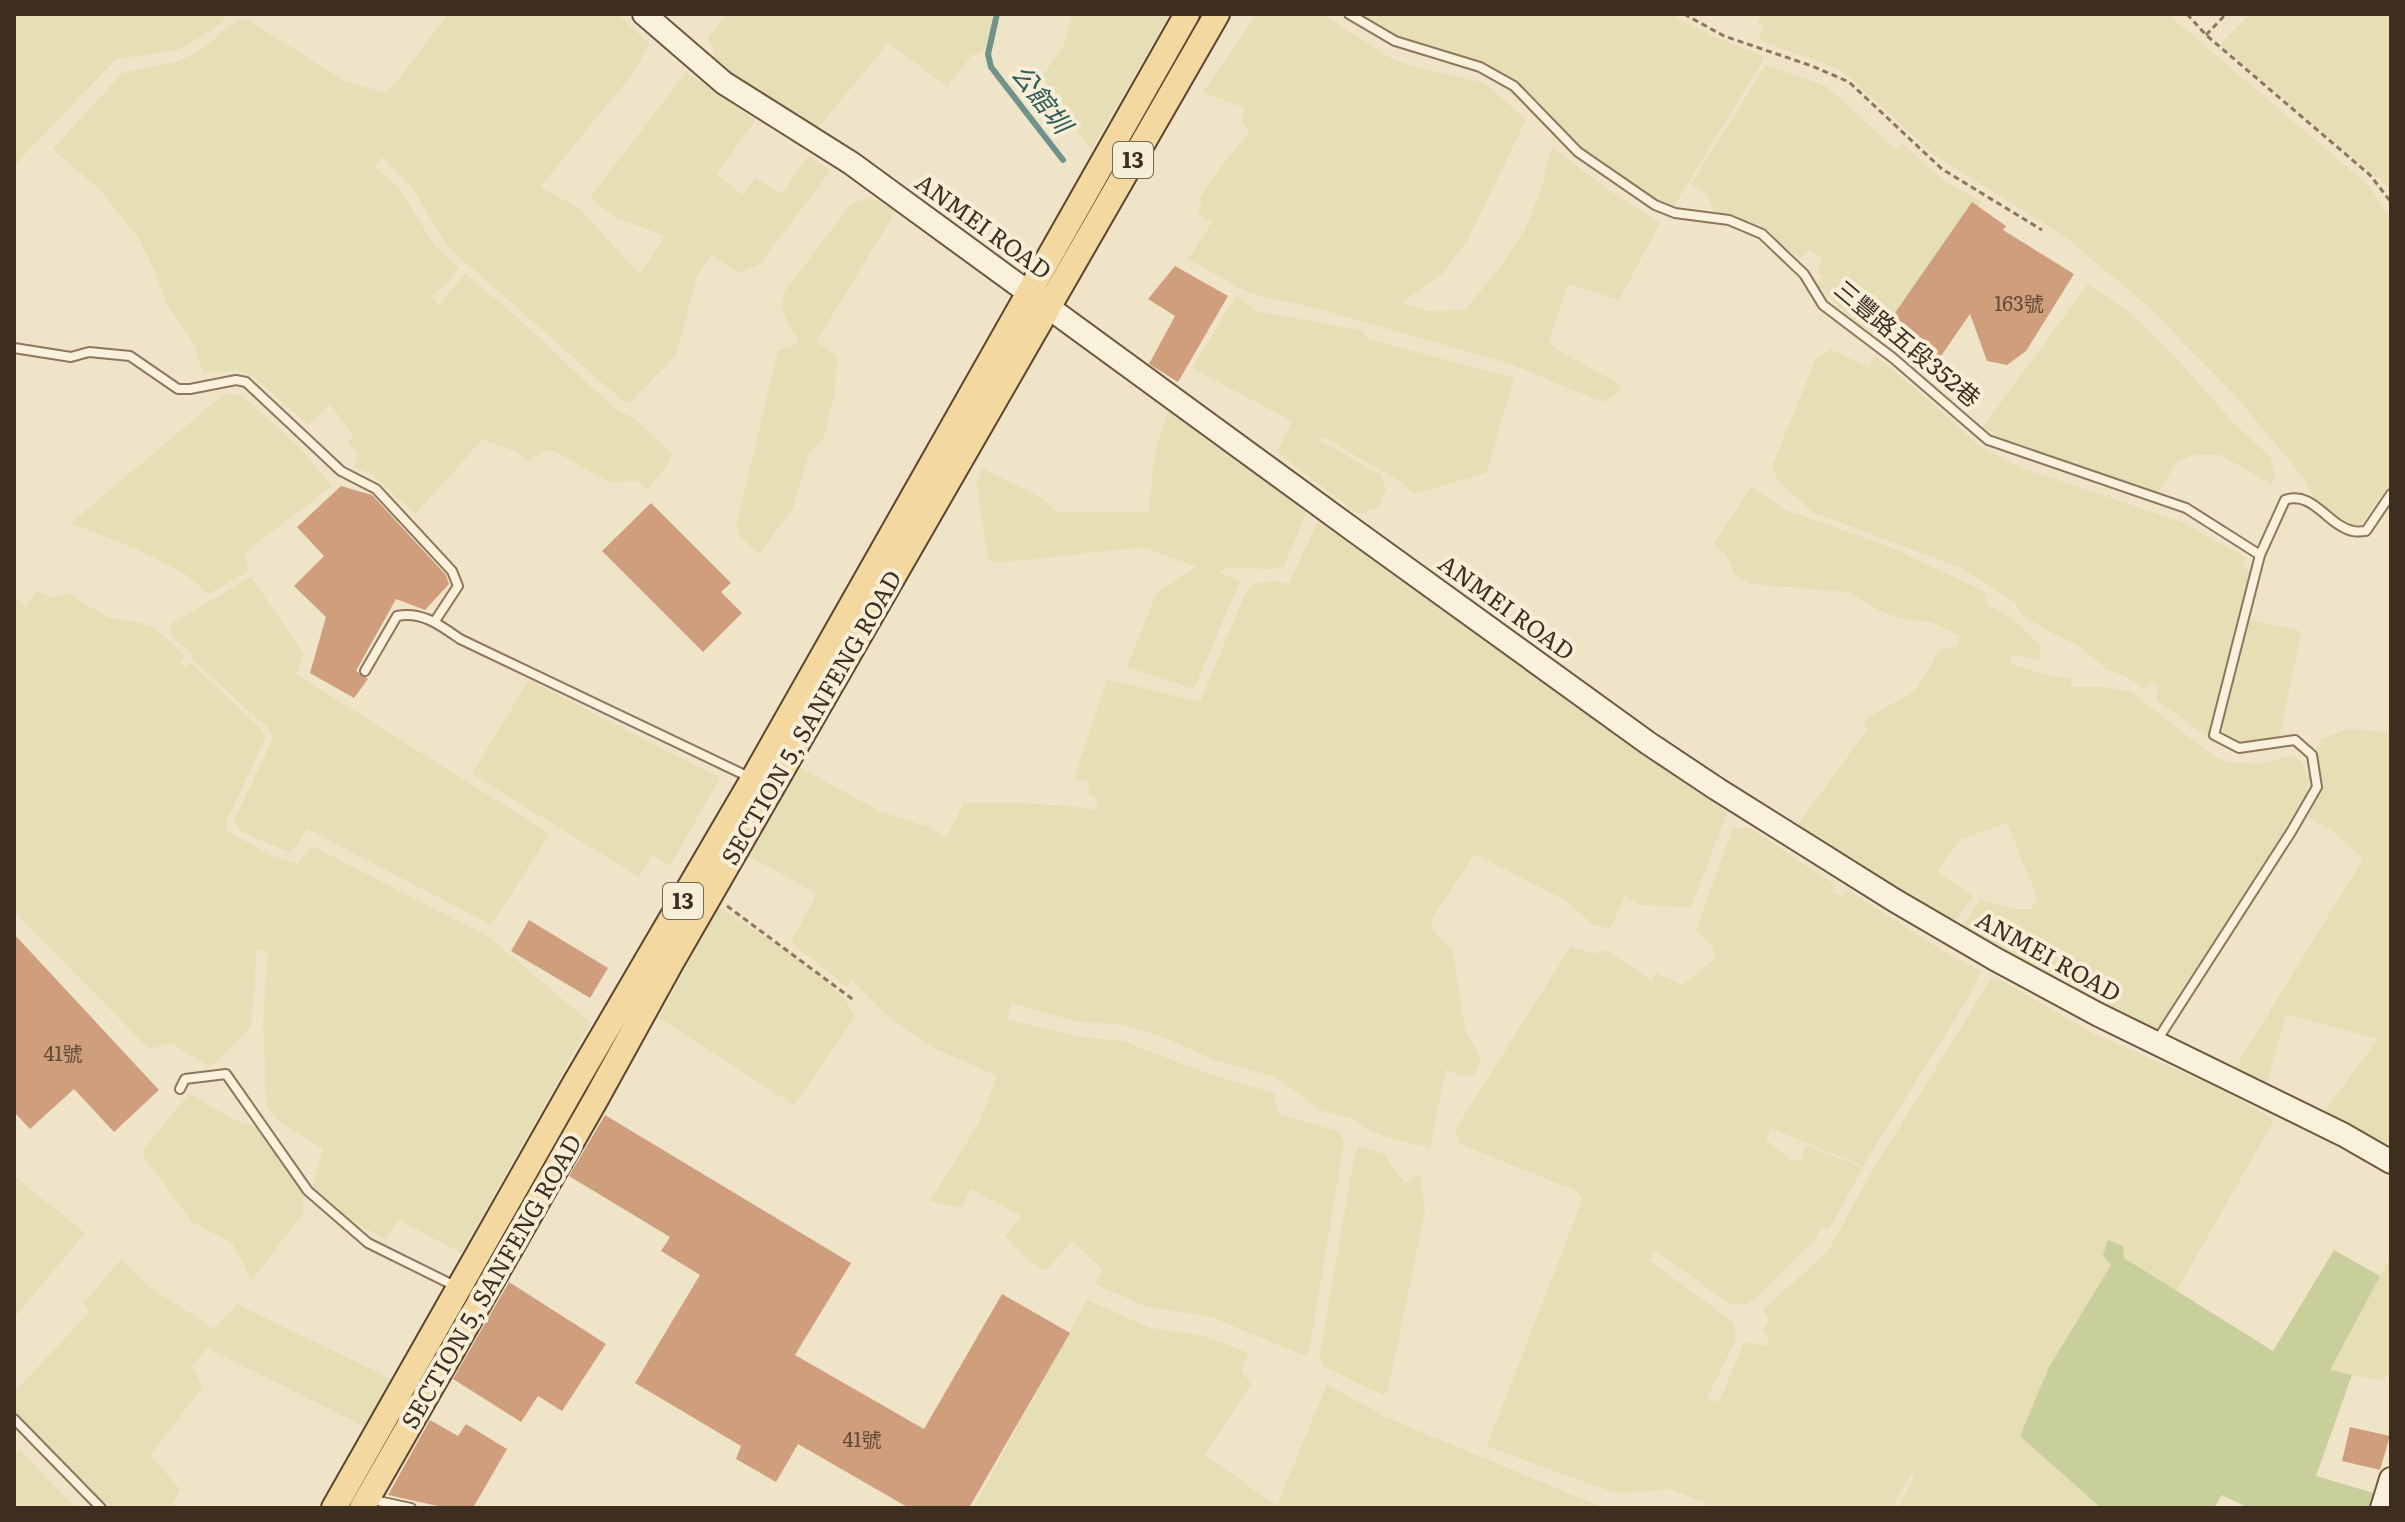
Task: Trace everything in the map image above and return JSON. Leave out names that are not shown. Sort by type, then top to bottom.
[{"type":"main road","name":"SECTION 5, SANFENG ROAD","points":[[365,1503],[711,894],[761,785],[1028,293],[1187,14]]},
{"type":"main road","name":"SECTION 5, SANFENG ROAD","points":[[334,1508],[574,1085],[761,785],[1050,307],[1217,14]]},
{"type":"street","name":"ANMEI ROAD","points":[[644,14],[724,83],[851,163],[1622,724],[1717,789],[1907,908],[2071,1000],[2344,1135],[2391,1162]]},
{"type":"street","points":[[2382,1508],[2391,1479]]},
{"type":"lane","name":"三豐路五段352巷","points":[[1349,14],[1395,41],[1480,67],[1514,86],[1578,152],[1655,205],[1675,213],[1729,220],[1762,234],[1804,274],[1823,305],[1893,358],[1988,440],[2186,508],[2260,555]]},
{"type":"lane","points":[[14,348],[71,357],[89,352],[130,356],[178,389],[236,380],[246,382],[341,471],[376,489],[452,571],[458,586],[435,621]]},
{"type":"lane","points":[[2156,1043],[2317,787],[2312,755],[2295,740],[2239,748],[2214,735],[2260,555],[2285,500],[2294,497],[2309,502],[2351,531],[2366,531],[2391,494]]},
{"type":"lane","points":[[365,671],[397,616],[410,614],[435,621],[460,639],[761,785]]},
{"type":"lane","points":[[180,1089],[185,1079],[226,1074],[308,1191],[368,1243],[481,1302]]},
{"type":"lane","points":[[14,1419],[101,1508]]},
{"type":"lane","points":[[365,1503],[411,1508]]},
{"type":"path","points":[[1684,14],[1724,36],[1849,82],[1942,169],[2042,230]]},
{"type":"path","points":[[2187,14],[2206,35],[2370,175],[2391,202]]},
{"type":"path","points":[[2206,35],[2226,14]]},
{"type":"path","points":[[711,894],[855,1001]]},
{"type":"shaded area","points":[[14,14],[227,15],[221,24],[179,50],[116,59],[14,166]]},
{"type":"shaded area","points":[[448,14],[618,14],[649,44],[634,72],[540,187],[579,208],[639,274],[666,236],[616,218],[590,198],[686,72],[755,120],[717,174],[742,195],[756,178],[782,194],[808,156],[831,170],[760,264],[739,273],[712,255],[697,276],[676,355],[631,402],[624,402],[448,247],[411,186],[382,157],[374,166],[399,188],[435,246],[459,268],[447,284],[431,296],[439,305],[465,274],[508,309],[615,409],[634,418],[672,454],[666,467],[647,490],[637,481],[609,482],[556,452],[545,450],[527,462],[519,453],[483,439],[415,514],[373,475],[355,467],[358,452],[348,443],[353,435],[330,404],[309,425],[251,375],[237,370],[203,373],[195,345],[166,303],[154,269],[138,238],[102,192],[53,149],[122,73],[180,61],[204,48],[227,27],[245,18],[343,80],[385,93]]},
{"type":"shaded area","points":[[727,14],[991,14],[999,23],[982,53],[972,55],[947,86],[888,43],[818,128],[709,63],[716,53],[708,38]]},
{"type":"shaded area","points":[[1073,14],[1170,14],[1091,150],[1042,77],[1063,46]]},
{"type":"shaded area","points":[[1257,14],[1322,14],[1391,58],[1415,67],[1485,83],[1526,120],[1468,239],[1442,274],[1402,302],[1426,311],[1465,310],[1503,264],[1527,225],[1543,185],[1549,155],[1554,148],[1607,189],[1660,223],[1619,300],[1568,284],[1549,341],[1554,348],[1618,383],[1621,389],[1618,393],[1602,402],[1511,364],[1311,307],[1264,297],[1245,291],[1188,259],[1212,222],[1197,214],[1203,204],[1198,200],[1250,132],[1242,122],[1245,108],[1203,92]]},
{"type":"shaded area","points":[[1349,14],[1670,14],[1765,57],[1671,211],[1563,136],[1524,95],[1464,62],[1400,48]]},
{"type":"shaded area","points":[[1762,14],[2173,14],[2171,17],[2369,186],[2391,219],[2391,482],[2363,522],[2356,526],[2316,503],[2303,477],[2240,401],[2149,307],[2064,236],[1937,157],[1841,70],[1758,40],[1764,26],[1757,23]]},
{"type":"shaded area","points":[[2250,14],[2391,14],[2391,190],[2220,45]]},
{"type":"shaded area","points":[[1766,65],[1826,86],[1896,150],[1903,144],[1945,182],[1982,201],[1923,290],[1882,339],[1852,320],[1817,285],[1823,276],[1817,272],[1822,258],[1810,249],[1800,258],[1761,229],[1715,211],[1706,193],[1691,184]]},
{"type":"shaded area","points":[[870,197],[896,211],[816,342],[837,355],[835,394],[823,439],[809,452],[793,508],[759,554],[740,537],[736,527],[778,351],[798,343],[799,337],[792,333],[782,309],[784,292],[851,204]]},
{"type":"shaded area","points":[[2088,284],[2128,311],[2271,458],[2275,479],[2271,484],[2221,455],[2194,455],[2177,462],[2155,497],[2026,453],[1983,427]]},
{"type":"shaded area","points":[[1236,296],[1257,311],[1363,331],[1368,339],[1514,378],[1486,473],[1413,494],[1403,483],[1322,436],[1319,440],[1381,475],[1386,489],[1379,507],[1358,514],[1277,452],[1292,421],[1192,368]]},
{"type":"shaded area","points":[[1830,349],[1869,367],[1875,356],[1979,446],[2025,469],[2182,522],[2247,558],[2242,566],[2251,573],[2212,733],[2205,735],[2159,702],[2156,697],[2159,686],[2150,683],[2144,688],[2106,669],[2081,647],[2022,615],[2015,602],[1959,567],[1813,512],[1777,480],[1772,466],[1816,359]]},
{"type":"shaded area","points":[[225,393],[242,396],[299,447],[332,486],[244,553],[249,571],[208,594],[187,575],[137,549],[71,523]]},
{"type":"shaded area","points":[[1168,411],[1307,511],[1284,566],[1272,569],[1226,568],[1220,573],[1240,581],[1194,689],[1127,667],[1157,592],[1197,567],[1143,547],[997,563],[988,559],[977,485],[982,468],[1041,497],[1057,512],[1149,512],[1154,457]]},
{"type":"shaded area","points":[[1751,487],[1786,510],[1895,549],[1985,592],[1987,605],[2013,619],[2040,645],[2041,661],[2013,654],[2010,664],[2054,677],[2070,678],[2072,687],[2102,687],[2131,692],[2215,757],[2229,762],[2261,764],[2289,756],[2300,760],[2310,777],[2304,805],[2159,1033],[1959,931],[1980,900],[2016,909],[2031,909],[2038,899],[2007,823],[1961,839],[1937,871],[1973,896],[1952,926],[1794,830],[1867,730],[1864,720],[1916,690],[1939,650],[1958,646],[1960,635],[1931,622],[1902,619],[1880,611],[1848,592],[1751,584],[1736,576],[1726,555],[1714,543]]},
{"type":"shaded area","points":[[1318,520],[1727,813],[1691,907],[1640,905],[1625,896],[1610,929],[1592,924],[1567,901],[1475,854],[1431,920],[1433,931],[1453,951],[1465,1030],[1481,1059],[1474,1075],[1460,1076],[1446,1069],[1430,1148],[1386,1137],[1354,1119],[1320,1110],[1276,1077],[1215,1060],[1158,1035],[1119,1024],[1079,1022],[1011,1003],[1008,1020],[1081,1037],[1123,1041],[1209,1074],[1274,1093],[1278,1114],[1340,1132],[1344,1143],[1309,1353],[1303,1355],[1209,1316],[1148,1307],[1094,1284],[1103,1269],[1072,1241],[1046,1271],[1031,1262],[1005,1236],[1022,1216],[971,1189],[961,1208],[930,1201],[980,1121],[997,1076],[932,1047],[885,1014],[852,980],[847,987],[791,942],[817,893],[748,856],[800,767],[879,811],[925,826],[947,837],[964,803],[1024,803],[1097,811],[1098,798],[1089,796],[1089,782],[1074,778],[1107,679],[1200,702],[1248,587],[1279,581],[1289,584]]},
{"type":"shaded area","points":[[251,577],[304,654],[296,674],[550,834],[491,925],[308,829],[291,853],[242,832],[234,821],[273,738],[269,729],[192,659],[191,653],[173,637],[169,625]]},
{"type":"shaded area","points":[[36,591],[53,598],[67,593],[109,618],[155,628],[185,656],[180,662],[185,667],[191,663],[263,731],[265,739],[226,822],[226,831],[273,856],[297,864],[312,846],[489,937],[591,1023],[461,1253],[399,1220],[385,1239],[315,1200],[313,1183],[323,1149],[280,1122],[267,1107],[263,1026],[268,952],[257,950],[251,1026],[210,1067],[171,1043],[149,1049],[14,911],[14,596],[26,607]]},
{"type":"shaded area","points":[[2251,620],[2298,630],[2301,634],[2279,737],[2273,741],[2243,744],[2226,738],[2220,727],[2247,622]]},
{"type":"shaded area","points":[[529,680],[720,778],[670,866],[652,855],[639,877],[472,774]]},
{"type":"shaded area","points":[[2347,729],[2391,732],[2391,1154],[2321,1116],[2378,1039],[2286,1014],[2267,1082],[2235,1068],[2363,859],[2333,831],[2308,817],[2321,783],[2316,749],[2321,739]]},
{"type":"shaded area","points":[[1733,828],[1750,828],[1834,884],[1832,893],[1840,896],[1849,891],[1946,953],[1981,971],[1967,1000],[1863,1166],[1771,1128],[1766,1139],[1789,1159],[1801,1160],[1806,1145],[1863,1168],[1829,1229],[1820,1228],[1817,1238],[1755,1299],[1745,1305],[1728,1303],[1656,1251],[1649,1260],[1734,1323],[1736,1339],[1707,1398],[1719,1402],[1744,1342],[1766,1346],[1769,1338],[1763,1331],[1769,1319],[1763,1310],[1828,1251],[1871,1173],[1991,979],[1999,979],[2096,1035],[2221,1089],[2274,1120],[2176,1292],[2124,1258],[2111,1265],[2049,1367],[2021,1436],[2101,1508],[1897,1508],[1914,1479],[1913,1471],[1892,1508],[1717,1508],[1670,1489],[1622,1493],[1609,1491],[1487,1446],[1583,1198],[1574,1190],[1460,1144],[1455,1130],[1571,946],[1592,954],[1607,950],[1652,981],[1656,973],[1682,985],[1714,960],[1713,947],[1696,930]]},
{"type":"shaded area","points":[[720,908],[803,961],[845,999],[855,1017],[794,1105],[659,1018],[714,913]]},
{"type":"shaded area","points":[[189,1094],[235,1120],[273,1133],[303,1187],[302,1215],[252,1280],[232,1243],[192,1222],[144,1157],[143,1150]]},
{"type":"shaded area","points":[[1359,1146],[1384,1154],[1404,1183],[1420,1174],[1425,1211],[1388,1390],[1383,1395],[1323,1366],[1320,1356],[1354,1157]]},
{"type":"shaded area","points":[[14,1176],[85,1233],[14,1318]]},
{"type":"shaded area","points":[[2391,1255],[2391,1374],[2378,1380],[2329,1371]]},
{"type":"shaded area","points":[[121,1259],[147,1285],[214,1329],[237,1304],[391,1379],[368,1428],[207,1348],[192,1366],[203,1387],[150,1455],[180,1489],[173,1504],[178,1508],[113,1508],[79,1483],[14,1411],[14,1392],[90,1312],[84,1303]]},
{"type":"shaded area","points":[[1087,1300],[1151,1328],[1205,1336],[1248,1353],[1241,1370],[1251,1384],[1205,1455],[1277,1506],[1327,1384],[1383,1416],[1604,1508],[973,1508]]},
{"type":"shaded area","points":[[20,1450],[78,1508],[14,1508],[14,1454]]},
{"type":"green space","points":[[2108,1240],[2123,1246],[2124,1258],[2273,1351],[2334,1250],[2380,1276],[2330,1370],[2352,1375],[2316,1476],[2384,1496],[2380,1508],[2249,1508],[2222,1495],[2214,1508],[2101,1508],[2020,1436],[2049,1367],[2111,1265],[2103,1255]]},
{"type":"building","points":[[1972,202],[2006,226],[2003,230],[2074,274],[2026,351],[2007,365],[1987,361],[1970,314],[1930,372],[1879,336]]},
{"type":"building","points":[[1175,266],[1228,296],[1178,382],[1149,364],[1175,316],[1148,299]]},
{"type":"building","points":[[341,486],[372,495],[446,575],[449,584],[425,610],[396,599],[356,671],[368,679],[354,698],[310,673],[326,617],[294,586],[324,556],[297,527]]},
{"type":"building","points":[[651,503],[731,583],[721,592],[742,613],[703,652],[602,551]]},
{"type":"building","points":[[529,920],[608,968],[590,998],[511,951]]},
{"type":"building","points":[[14,934],[159,1090],[114,1132],[74,1089],[30,1129],[14,1112]]},
{"type":"building","points":[[605,1115],[851,1263],[795,1355],[924,1429],[1002,1294],[1070,1333],[969,1508],[909,1508],[798,1444],[776,1482],[736,1459],[741,1446],[635,1383],[700,1275],[661,1251],[670,1237],[569,1176]]},
{"type":"building","points":[[509,1282],[606,1344],[562,1411],[538,1396],[521,1422],[453,1379]]},
{"type":"building","points":[[430,1420],[458,1436],[466,1424],[507,1449],[473,1508],[447,1508],[388,1495]]},
{"type":"building","points":[[2350,1427],[2390,1436],[2380,1470],[2342,1461]]},
{"type":"waterway","name":"公館圳","points":[[997,14],[988,54],[991,67],[1063,160]]}]
